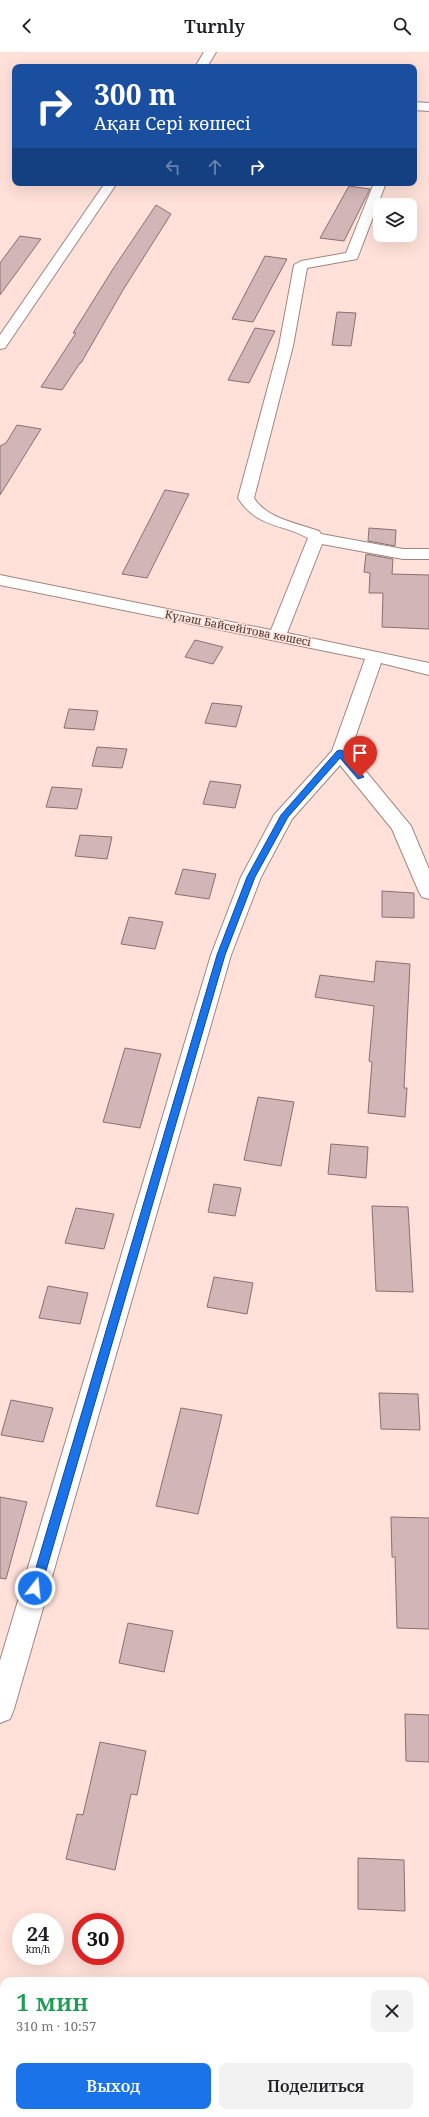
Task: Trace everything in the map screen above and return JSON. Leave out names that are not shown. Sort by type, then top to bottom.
[{"type":"street","points":[[203,64],[210,52]]},
{"type":"street","points":[[417,106],[429,107]]},
{"type":"street","points":[[0,345],[109,186]]},
{"type":"street","points":[[379,186],[352,256],[301,265],[286,346],[273,390],[246,498],[250,507],[269,518],[313,534],[316,538],[403,554],[429,554]]},
{"type":"street","points":[[277,636],[316,538]]},
{"type":"street","name":"Күләш Байсейітова көшесі","points":[[0,580],[375,656],[429,669]]},
{"type":"street","points":[[0,1709],[221,955],[251,877],[284,815],[340,753],[375,656]]},
{"type":"street","points":[[340,753],[401,826],[429,892]]},
{"type":"building","points":[[349,186],[370,189],[344,241],[320,238]]},
{"type":"building","points":[[156,205],[171,214],[123,290],[81,363],[62,390],[41,387],[76,333],[73,333],[113,269]]},
{"type":"building","points":[[20,236],[41,239],[0,295],[0,263]]},
{"type":"building","points":[[265,256],[287,259],[253,322],[232,319]]},
{"type":"building","points":[[337,312],[356,313],[351,346],[332,345]]},
{"type":"building","points":[[255,328],[275,331],[249,383],[228,380]]},
{"type":"building","points":[[17,425],[41,429],[0,495],[0,446],[6,443]]},
{"type":"building","points":[[165,490],[189,494],[147,578],[122,574]]},
{"type":"building","points":[[369,528],[396,530],[395,546],[368,541]]},
{"type":"building","points":[[366,554],[393,559],[392,574],[429,575],[429,629],[382,627],[383,593],[369,593],[370,573],[364,572]]},
{"type":"building","points":[[195,640],[223,647],[213,664],[185,657]]},
{"type":"building","points":[[212,703],[242,706],[236,727],[205,723]]},
{"type":"building","points":[[69,709],[98,711],[94,730],[64,728]]},
{"type":"building","points":[[97,747],[127,749],[122,768],[92,766]]},
{"type":"building","points":[[210,781],[241,785],[235,808],[203,804]]},
{"type":"building","points":[[52,787],[82,789],[77,809],[46,807]]},
{"type":"building","points":[[80,835],[112,837],[107,859],[75,856]]},
{"type":"building","points":[[183,869],[216,874],[209,899],[175,894]]},
{"type":"building","points":[[382,891],[414,893],[414,918],[382,917]]},
{"type":"building","points":[[129,917],[163,922],[155,949],[121,944]]},
{"type":"building","points":[[376,961],[410,964],[404,1088],[407,1088],[405,1117],[368,1113],[372,1062],[369,1061],[374,1006],[315,997],[320,975],[374,982]]},
{"type":"building","points":[[125,1048],[161,1054],[140,1128],[103,1122]]},
{"type":"building","points":[[258,1097],[294,1102],[281,1166],[244,1160]]},
{"type":"building","points":[[331,1144],[368,1147],[366,1178],[328,1174]]},
{"type":"building","points":[[214,1184],[241,1188],[235,1216],[208,1212]]},
{"type":"building","points":[[372,1206],[408,1207],[413,1292],[376,1291]]},
{"type":"building","points":[[76,1208],[114,1214],[104,1249],[65,1243]]},
{"type":"building","points":[[214,1277],[253,1283],[247,1314],[207,1307]]},
{"type":"building","points":[[48,1286],[88,1293],[80,1324],[39,1318]]},
{"type":"building","points":[[379,1393],[418,1394],[420,1430],[381,1429]]},
{"type":"building","points":[[11,1400],[53,1408],[43,1442],[1,1435]]},
{"type":"building","points":[[181,1408],[222,1415],[198,1514],[156,1506]]},
{"type":"building","points":[[0,1497],[27,1502],[6,1579],[0,1578]]},
{"type":"building","points":[[391,1517],[429,1518],[429,1629],[397,1628],[395,1557],[392,1557]]},
{"type":"building","points":[[128,1623],[173,1631],[164,1672],[119,1663]]},
{"type":"building","points":[[405,1714],[429,1715],[429,1762],[406,1761]]},
{"type":"building","points":[[100,1742],[146,1751],[137,1795],[131,1794],[115,1870],[66,1859],[77,1814],[83,1815]]},
{"type":"building","points":[[358,1858],[404,1860],[405,1911],[358,1909]]},
{"type":"route","points":[[35,1588],[221,955],[251,877],[284,815],[340,753],[360,777]]}]
